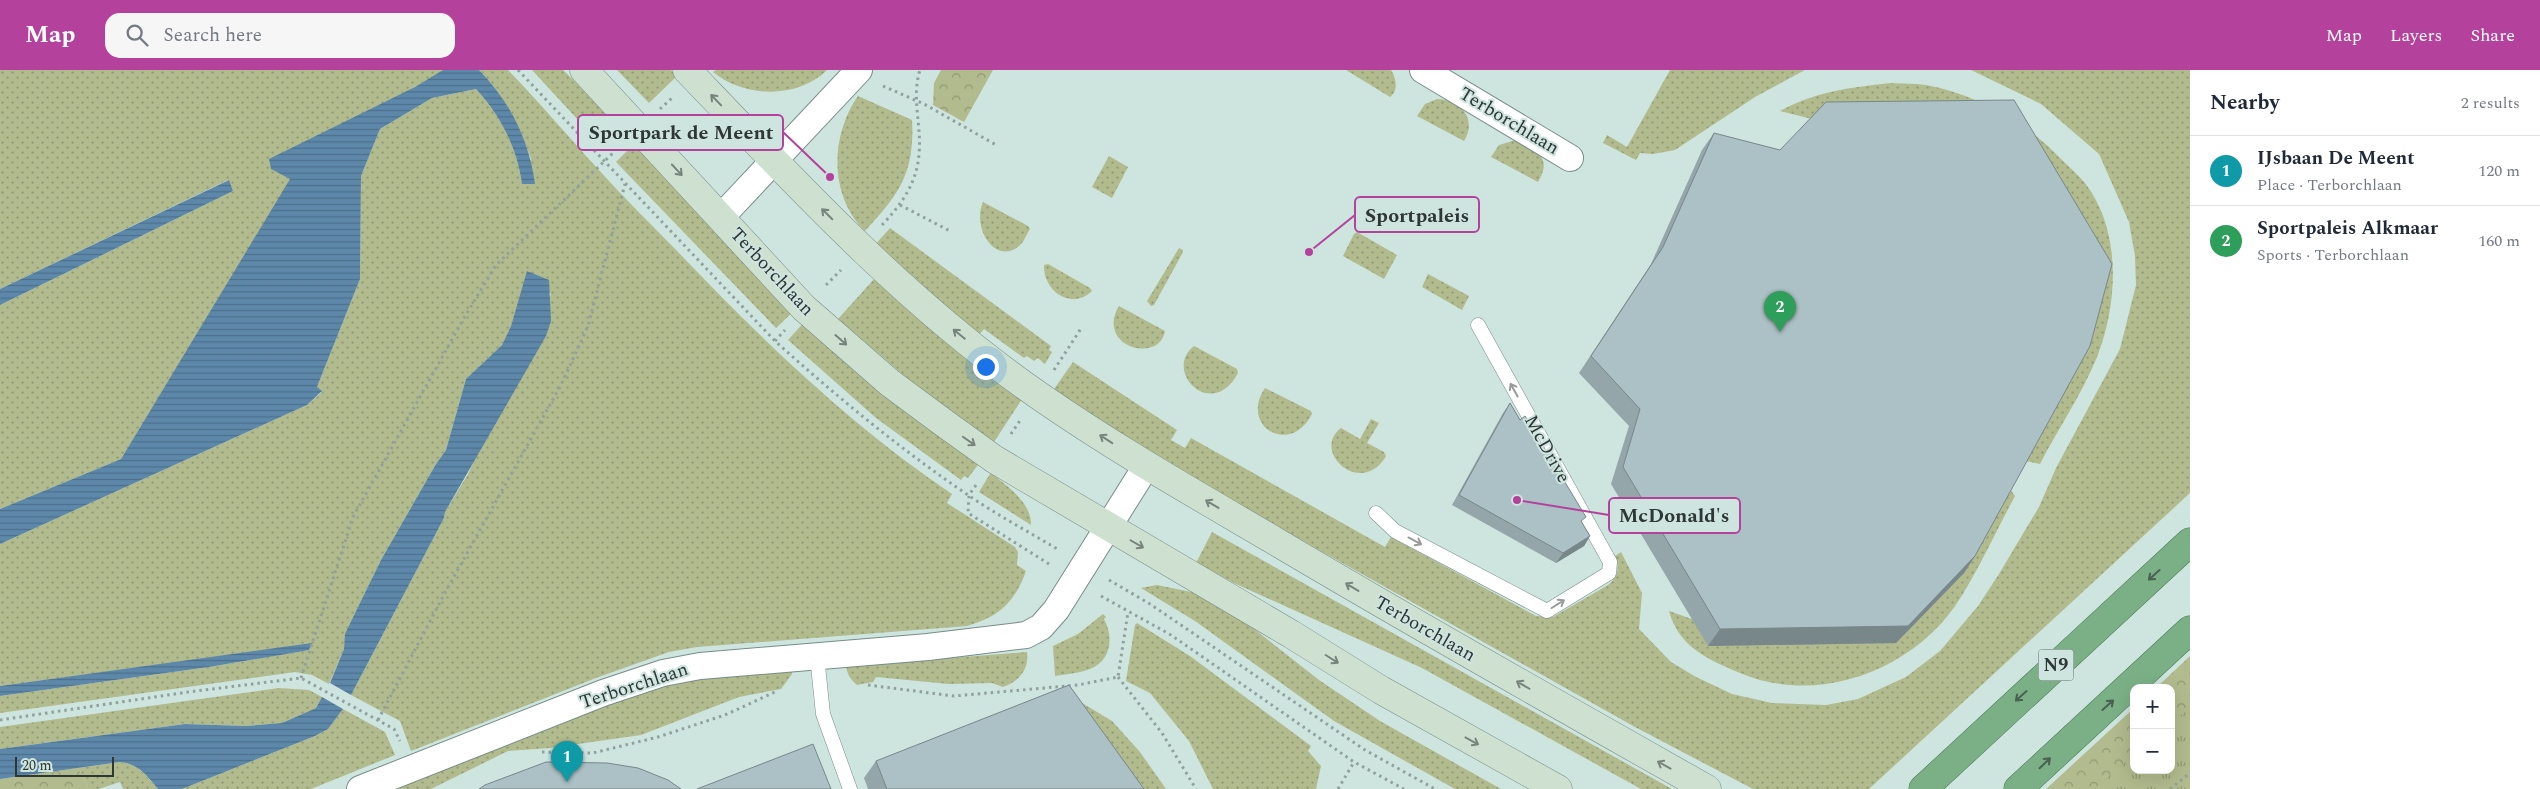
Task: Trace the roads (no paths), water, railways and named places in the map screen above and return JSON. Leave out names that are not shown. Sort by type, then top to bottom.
[{"type":"highway","name":"N9","points":[[1923,789],[1951,761],[2190,542]]},
{"type":"highway","points":[[2018,789],[2190,630]]},
{"type":"main road","points":[[584,70],[722,217]]},
{"type":"main road","points":[[687,70],[774,160]]},
{"type":"main road","name":"Terborchlaan","points":[[774,160],[861,249],[925,306],[1038,395],[1147,465],[1413,623],[1707,789]]},
{"type":"main road","name":"Terborchlaan","points":[[722,217],[804,308],[890,382],[944,424],[994,459],[1291,634],[1381,690],[1558,789]]},
{"type":"street","name":"Terborchlaan","points":[[1423,70],[1570,158]]},
{"type":"street","points":[[774,160],[857,72]]},
{"type":"street","name":"Terborchlaan","points":[[722,217],[774,160]]},
{"type":"street","name":"Terborchlaan","points":[[360,789],[603,693],[663,673],[700,666],[928,647],[1026,635],[1041,627],[1052,615],[1085,567],[1147,465]]},
{"type":"lane","name":"McDrive","points":[[1376,513],[1395,531],[1547,611],[1609,573],[1610,562],[1478,325]]},
{"type":"lane","points":[[817,656],[823,714],[850,789]]},
{"type":"water","points":[[443,70],[479,70],[490,82],[509,108],[523,137],[535,184],[522,184],[520,171],[507,133],[493,110],[476,89],[432,98],[380,129],[361,176],[360,279],[317,387],[322,391],[307,405],[0,544],[0,509],[121,459],[290,179],[271,169],[269,159],[415,87]]},
{"type":"water","points":[[229,180],[233,191],[0,305],[0,289]]},
{"type":"water","points":[[527,271],[549,280],[551,321],[546,336],[445,512],[444,518],[351,695],[330,683],[344,649],[345,634],[381,560],[446,450],[466,379],[502,345],[511,326]]},
{"type":"water","points":[[312,643],[309,650],[304,651],[209,667],[0,696],[0,686]]},
{"type":"water","points":[[322,697],[343,709],[328,729],[315,736],[182,789],[158,789],[137,768],[120,762],[0,779],[0,749],[185,724],[246,726],[282,723],[316,708]]},
{"type":"place","name":"Sportpark de Meent","points":[[830,177]]},
{"type":"place","name":"Sportpaleis","points":[[1309,252]]},
{"type":"place","name":"Sportpaleis Alkmaar","points":[[1780,332]]},
{"type":"place","name":"McDonald's","points":[[1517,500]]},
{"type":"place","name":"IJsbaan De Meent","points":[[567,782]]}]
